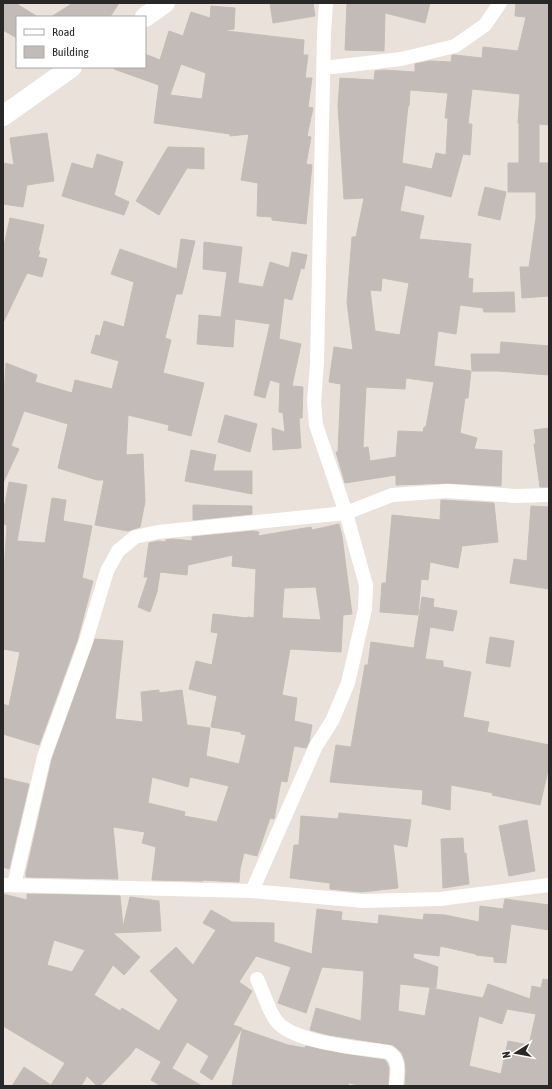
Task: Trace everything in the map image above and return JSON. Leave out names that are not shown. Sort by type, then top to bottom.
[{"type":"street","points":[[146,16],[165,3]]},
{"type":"street","points":[[252,891],[316,746],[332,721],[348,683],[366,609],[366,585],[346,513],[316,425],[314,402],[317,363],[324,33],[326,3]]},
{"type":"street","points":[[324,68],[401,59],[455,46],[485,25],[500,3]]},
{"type":"street","points":[[3,116],[71,68]]},
{"type":"street","points":[[549,495],[516,496],[446,491],[392,495],[346,513],[158,532],[135,537],[118,551],[107,571],[85,644],[44,757],[8,885],[252,891],[363,901],[440,899],[549,885]]},
{"type":"street","points":[[257,979],[275,1020],[286,1031],[326,1044],[388,1052],[394,1055],[396,1060],[396,1086]]},
{"type":"building","points":[[3,3],[15,3],[36,16],[16,16],[16,37],[3,30]]},
{"type":"building","points":[[73,3],[119,3],[111,16],[53,16]]},
{"type":"building","points":[[270,3],[313,3],[315,16],[273,23]]},
{"type":"building","points":[[347,3],[430,3],[425,23],[385,13],[384,51],[345,50]]},
{"type":"building","points":[[516,3],[549,3],[549,125],[539,124],[539,163],[549,163],[549,296],[522,298],[520,267],[529,267],[536,218],[536,192],[508,192],[508,163],[519,163],[518,123],[520,94],[472,89],[468,124],[472,124],[470,155],[463,154],[451,197],[405,185],[400,211],[424,216],[419,239],[471,244],[468,278],[473,279],[472,293],[514,292],[515,312],[484,312],[483,308],[460,305],[456,334],[438,331],[434,366],[471,371],[468,398],[465,398],[460,433],[477,438],[474,449],[502,451],[501,486],[448,483],[396,485],[396,475],[345,483],[336,452],[338,452],[341,384],[329,382],[334,347],[353,350],[347,302],[352,237],[356,237],[364,198],[344,199],[338,105],[340,78],[374,80],[375,71],[415,72],[415,64],[430,61],[451,62],[452,55],[482,58],[483,47],[518,51],[526,17],[515,16]],"holes":[[[410,90],[448,93],[445,118],[448,118],[446,155],[436,153],[432,169],[402,163]],[[382,278],[409,283],[400,335],[375,331],[370,290],[381,291]],[[406,378],[434,382],[426,427],[424,427],[423,432],[398,431],[396,457],[370,461],[368,447],[363,448],[366,387],[405,389]]]},
{"type":"building","points":[[211,6],[235,8],[234,29],[227,31],[304,40],[303,55],[308,55],[305,78],[312,78],[308,107],[313,108],[307,136],[311,137],[306,164],[312,165],[306,224],[272,220],[272,217],[257,216],[258,183],[241,180],[249,134],[230,136],[230,134],[154,123],[159,85],[114,69],[146,68],[146,54],[160,60],[169,31],[183,36],[191,12],[210,18]],"holes":[[[181,64],[206,73],[202,99],[170,95]]]},
{"type":"building","points":[[47,133],[54,181],[27,185],[23,207],[3,204],[3,163],[14,165],[10,138]]},
{"type":"building","points":[[168,147],[204,148],[204,169],[187,168],[159,215],[136,201]]},
{"type":"building","points":[[97,154],[123,162],[114,195],[129,202],[124,215],[62,196],[72,163],[93,169]]},
{"type":"building","points":[[485,187],[506,192],[500,220],[478,215]]},
{"type":"building","points":[[10,218],[44,225],[38,257],[47,259],[42,277],[27,273],[3,323],[3,250]]},
{"type":"building","points":[[181,239],[195,241],[182,294],[176,294],[165,338],[171,340],[163,373],[204,383],[191,436],[168,430],[169,425],[128,415],[126,455],[143,454],[145,502],[140,527],[128,531],[95,525],[104,480],[97,480],[58,468],[68,424],[24,411],[11,446],[19,449],[3,483],[3,410],[6,363],[37,375],[35,382],[72,393],[75,380],[112,389],[119,361],[91,353],[96,335],[100,336],[104,321],[124,327],[134,282],[111,274],[120,249],[177,269]]},
{"type":"building","points":[[204,242],[242,247],[238,283],[263,287],[270,262],[289,268],[292,252],[307,255],[304,269],[301,268],[292,300],[284,298],[279,339],[301,344],[292,386],[303,387],[302,418],[299,418],[301,448],[273,450],[272,428],[285,432],[283,413],[279,412],[280,383],[270,380],[265,398],[254,395],[270,324],[235,319],[233,347],[197,344],[199,315],[221,317],[227,272],[203,269]]},
{"type":"building","points":[[501,342],[549,346],[549,375],[497,371],[472,371],[471,354],[500,354]]},
{"type":"building","points":[[225,415],[257,424],[250,452],[218,442]]},
{"type":"building","points":[[549,428],[549,487],[540,487],[534,444],[536,444],[534,430]]},
{"type":"building","points":[[191,450],[216,455],[213,471],[252,471],[252,494],[185,481]]},
{"type":"building","points":[[9,482],[27,485],[17,541],[45,543],[52,498],[66,500],[63,521],[92,526],[82,578],[93,581],[77,641],[39,745],[3,734],[3,704],[9,706],[20,652],[3,649],[3,586],[7,525],[3,524],[3,514]]},
{"type":"building","points":[[441,500],[494,503],[498,542],[462,546],[458,568],[430,562],[428,580],[421,579],[418,615],[380,612],[382,583],[386,583],[392,515],[440,520]]},
{"type":"building","points":[[193,505],[252,506],[252,514],[193,520]]},
{"type":"building","points":[[531,506],[549,507],[549,589],[510,583],[514,559],[527,561]]},
{"type":"building","points":[[339,524],[342,536],[352,614],[343,615],[341,652],[290,649],[282,695],[297,698],[294,721],[312,725],[309,742],[306,748],[294,746],[287,782],[281,781],[274,819],[270,818],[257,856],[244,853],[240,869],[239,882],[152,880],[156,847],[142,843],[145,832],[113,827],[118,879],[26,877],[52,759],[95,639],[123,641],[115,719],[143,722],[141,692],[159,690],[159,693],[182,690],[187,725],[210,728],[206,756],[239,764],[246,735],[241,734],[241,732],[211,727],[217,696],[189,689],[196,661],[212,665],[218,633],[211,632],[213,614],[254,618],[256,569],[232,566],[233,555],[188,565],[187,575],[160,572],[157,592],[150,612],[138,607],[148,577],[144,577],[149,543],[159,541],[165,542],[166,540],[173,539],[192,541],[192,537],[253,531],[259,532],[258,536],[311,527],[312,530]],"holes":[[[316,587],[321,620],[282,618],[284,588]],[[152,777],[188,787],[190,777],[229,786],[217,822],[184,816],[185,812],[148,803]]]},
{"type":"building","points":[[422,597],[434,599],[433,607],[457,611],[453,631],[430,627],[425,659],[443,661],[443,667],[471,672],[463,717],[489,722],[487,732],[549,745],[549,766],[540,805],[492,795],[493,793],[451,785],[450,810],[422,804],[423,790],[330,782],[336,745],[351,747],[365,665],[368,665],[371,642],[414,648]]},
{"type":"building","points":[[490,637],[514,641],[510,667],[486,663]]},
{"type":"building","points":[[3,778],[29,784],[9,869],[3,867]]},
{"type":"building","points":[[339,813],[411,820],[407,847],[393,844],[398,888],[361,892],[330,889],[330,883],[290,878],[294,845],[299,845],[301,816],[338,819]]},
{"type":"building","points":[[527,820],[535,871],[509,876],[499,826]]},
{"type":"building","points":[[463,838],[469,884],[443,888],[441,839]]},
{"type":"building","points":[[3,894],[27,900],[27,894],[120,896],[123,927],[130,897],[159,901],[161,931],[113,933],[140,957],[124,975],[113,965],[94,995],[120,1011],[122,1008],[159,1031],[178,1000],[150,971],[176,947],[193,965],[216,930],[203,923],[211,910],[232,922],[274,923],[274,942],[312,954],[317,909],[342,912],[341,920],[378,924],[379,915],[423,920],[424,914],[445,915],[479,922],[480,906],[503,909],[505,899],[549,905],[549,930],[511,924],[506,963],[494,962],[494,957],[476,955],[440,946],[439,956],[414,953],[413,958],[438,967],[436,988],[400,984],[398,1011],[425,1016],[430,988],[483,998],[488,984],[530,999],[532,986],[541,988],[543,979],[549,980],[548,1086],[405,1086],[405,1061],[402,1053],[393,1045],[329,1035],[310,1030],[316,1008],[361,1021],[364,971],[322,967],[306,1013],[278,1003],[291,967],[256,956],[239,982],[252,991],[233,1025],[242,1028],[212,1080],[200,1072],[209,1056],[187,1042],[172,1068],[136,1047],[100,1086],[97,1086],[87,1076],[81,1086],[12,1086],[24,1067],[51,1085],[65,1063],[3,1026]],"holes":[[[54,940],[85,950],[72,972],[47,965]],[[507,1009],[536,1014],[529,1045],[508,1041],[501,1074],[469,1066],[479,1016],[502,1024]]]},
{"type":"building","points":[[242,1029],[288,1045],[305,1048],[306,1046],[343,1054],[385,1060],[389,1068],[388,1086],[364,1086],[349,1083],[348,1086],[232,1086]]},
{"type":"building","points":[[161,1062],[202,1086],[161,1086],[151,1080]]}]
